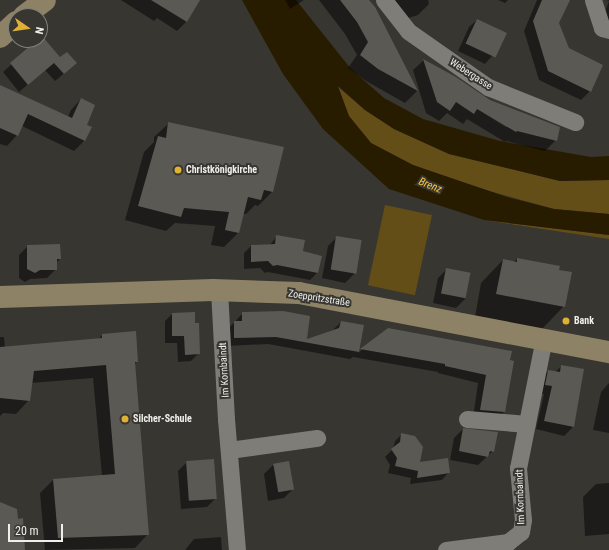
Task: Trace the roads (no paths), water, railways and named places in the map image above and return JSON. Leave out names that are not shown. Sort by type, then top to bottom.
[{"type":"main road","points":[[34,8],[45,0]]},
{"type":"main road","name":"Zoeppritzstraße","points":[[0,297],[219,290],[299,293],[544,338],[609,352]]},
{"type":"street","name":"Webergasse","points":[[384,0],[408,31],[488,87],[575,122]]},
{"type":"street","points":[[593,0],[602,28],[609,30]]},
{"type":"street","name":"Im Kornbaindt","points":[[219,290],[237,550]]},
{"type":"street","name":"Im Kornbaindt","points":[[446,550],[508,542],[521,532],[523,520],[518,468],[544,338]]},
{"type":"street","points":[[467,419],[527,424]]},
{"type":"street","points":[[229,450],[317,438]]},
{"type":"water","name":"Brenz","points":[[242,0],[296,0],[351,69],[384,98],[423,119],[500,141],[591,157],[609,156],[609,180],[560,181],[449,154],[394,129],[365,110],[338,86],[349,116],[371,143],[413,165],[507,197],[554,209],[609,214],[609,235],[484,220],[389,189],[323,129],[283,74]]},
{"type":"place","name":"Christkönigkirche","points":[[178,170]]},
{"type":"place","name":"Bank","points":[[566,321]]},
{"type":"place","name":"Silcher-Schule","points":[[125,419]]}]
